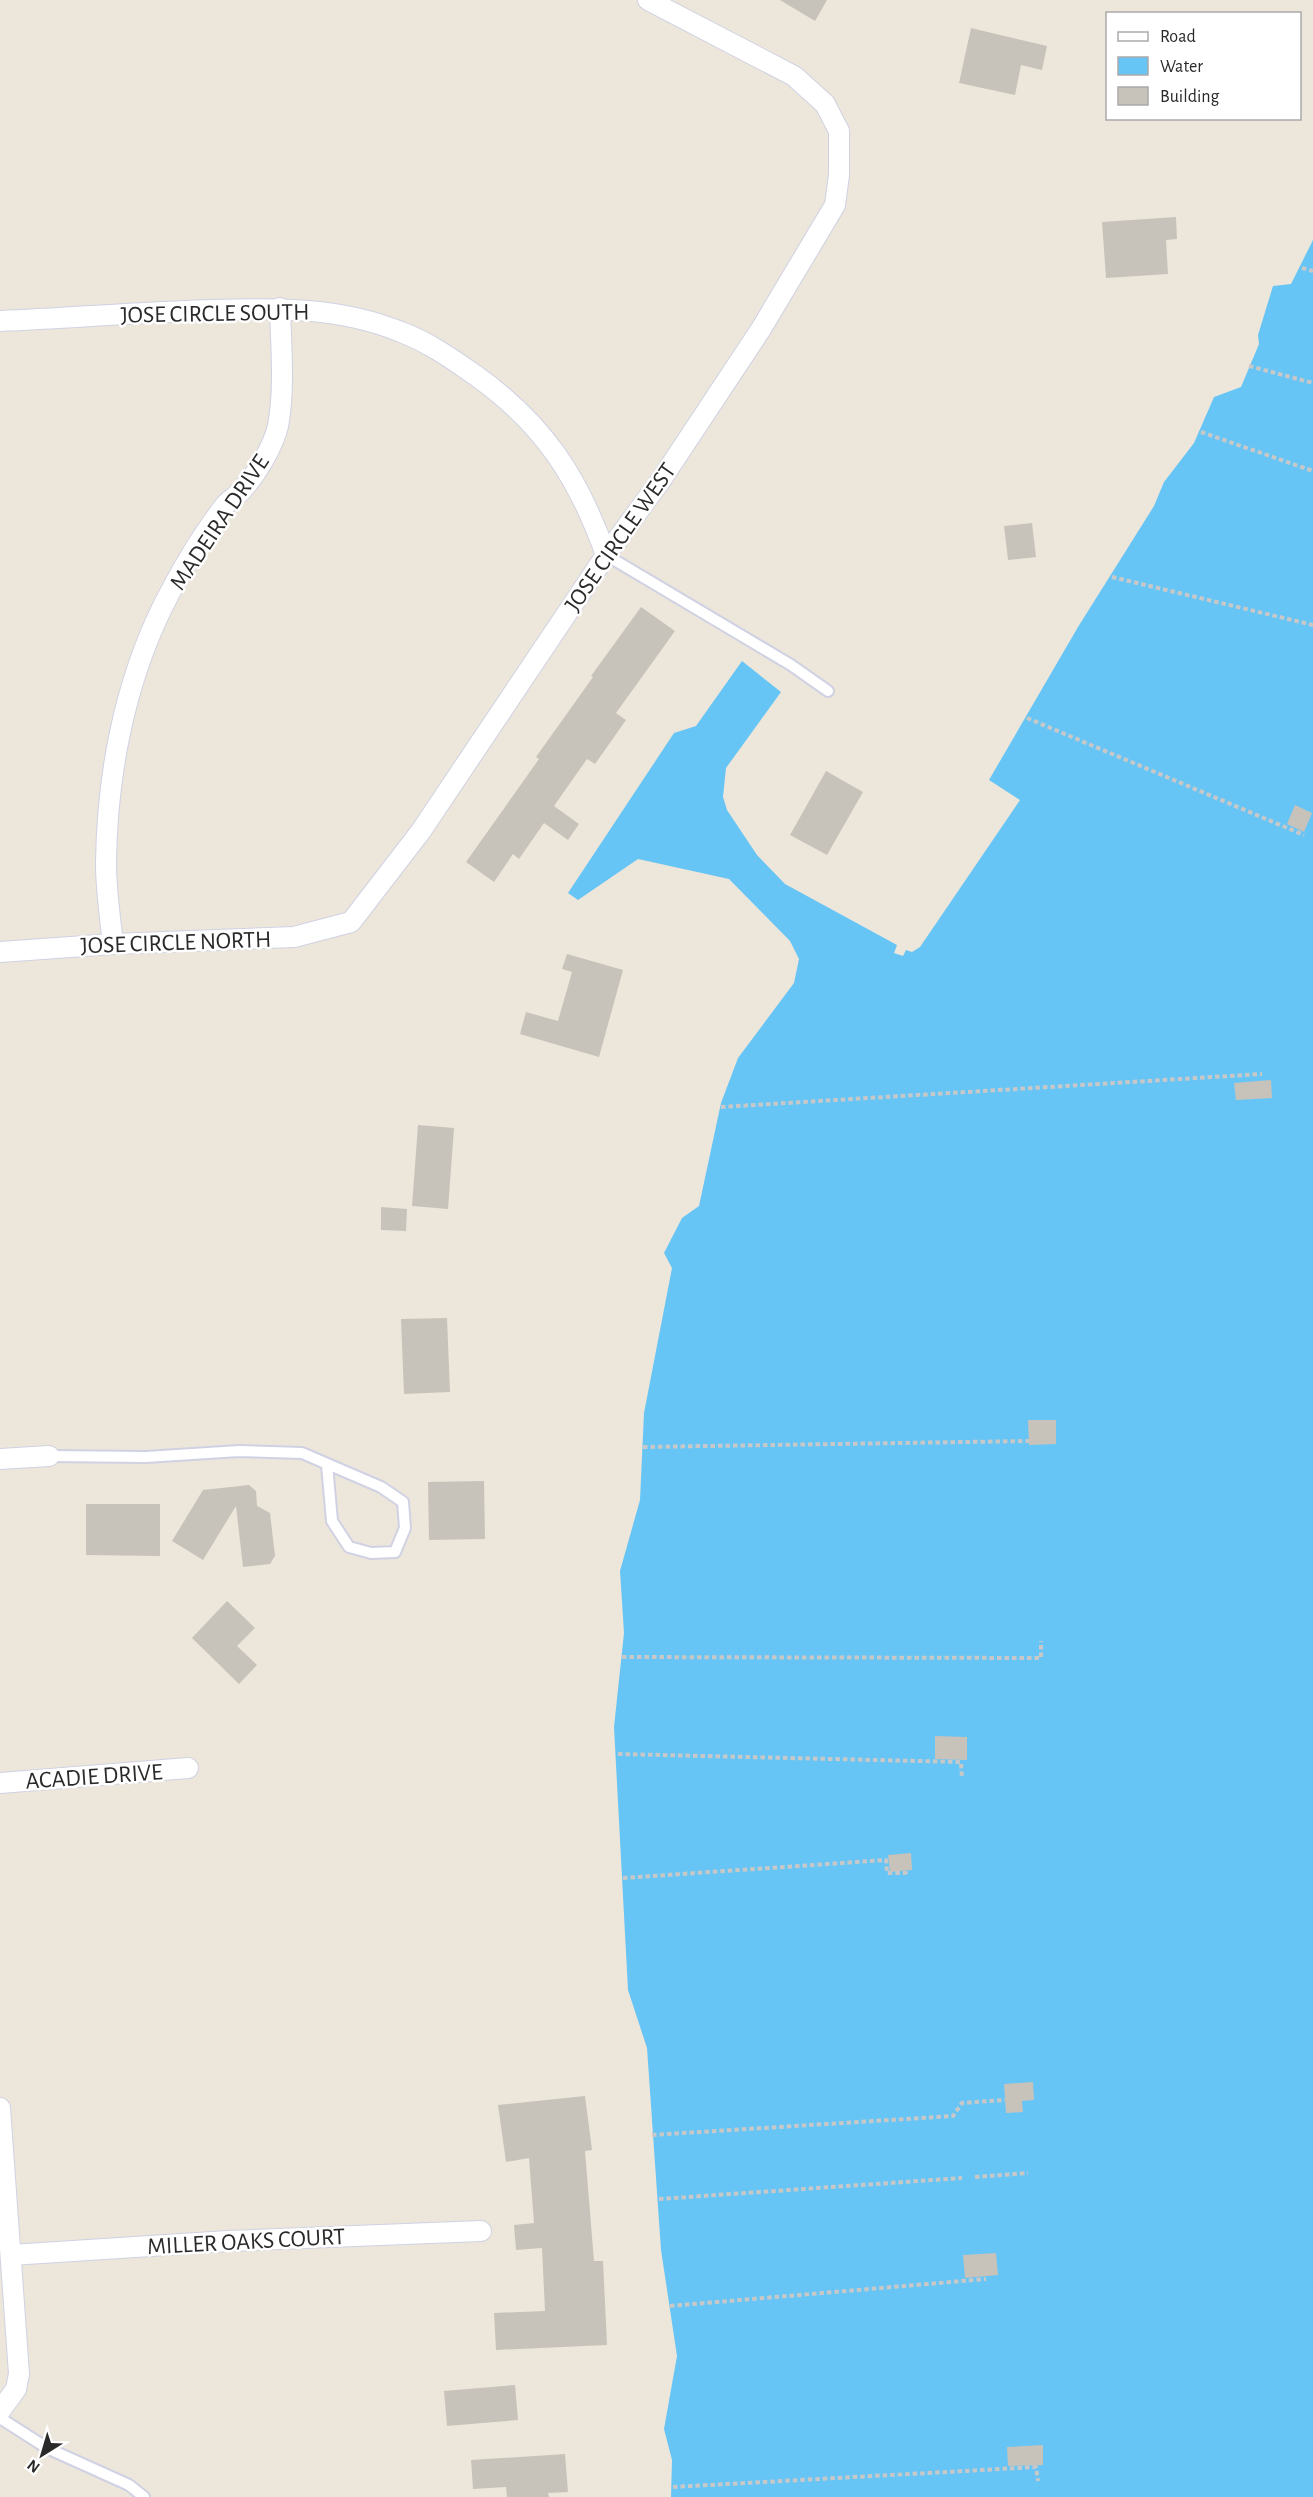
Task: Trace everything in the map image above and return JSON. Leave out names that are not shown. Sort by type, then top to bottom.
[{"type":"street","name":"JOSE CIRCLE WEST","points":[[351,922],[421,831],[606,555],[661,480],[761,329],[835,205],[839,175],[839,132],[835,120],[825,105],[795,76],[648,0]]},
{"type":"street","name":"JOSE CIRCLE SOUTH","points":[[0,321],[164,311],[280,308],[335,313],[400,331],[447,356],[489,386],[528,420],[570,473],[591,513],[606,555]]},
{"type":"street","name":"MADEIRA DRIVE","points":[[113,944],[106,864],[114,771],[123,721],[137,668],[163,607],[195,548],[228,503],[243,489],[254,473],[277,427],[282,371],[280,308]]},
{"type":"street","name":"JOSE CIRCLE NORTH","points":[[0,952],[113,944],[294,938],[351,922]]},
{"type":"street","points":[[0,1459],[49,1456]]},
{"type":"street","name":"ACADIE DRIVE","points":[[0,1783],[188,1768]]},
{"type":"street","points":[[0,2108],[19,2374],[16,2389],[0,2413]]},
{"type":"street","name":"MILLER OAKS COURT","points":[[11,2255],[228,2241],[481,2231]]},
{"type":"lane","points":[[606,555],[791,665],[828,690]]},
{"type":"lane","points":[[49,1456],[146,1457],[239,1451],[302,1453],[381,1487],[403,1502],[405,1528],[396,1551],[371,1553],[349,1547],[332,1521],[327,1465]]},
{"type":"lane","points":[[0,2413],[47,2448],[129,2485],[144,2497]]},
{"type":"path","points":[[1302,268],[1313,271]]},
{"type":"path","points":[[1249,366],[1313,383]]},
{"type":"path","points":[[1201,432],[1313,471]]},
{"type":"path","points":[[1112,576],[1313,625]]},
{"type":"path","points":[[1027,718],[1304,835]]},
{"type":"path","points":[[721,1107],[1262,1074]]},
{"type":"path","points":[[643,1447],[1029,1441]]},
{"type":"path","points":[[622,1657],[1041,1658],[1041,1641]]},
{"type":"path","points":[[618,1754],[962,1762],[962,1779]]},
{"type":"path","points":[[623,1878],[886,1860],[887,1873],[906,1873],[906,1877]]},
{"type":"path","points":[[652,2135],[953,2116],[962,2103],[1005,2100]]},
{"type":"path","points":[[975,2177],[1028,2173]]},
{"type":"path","points":[[659,2199],[962,2178]]},
{"type":"path","points":[[670,2306],[986,2279]]},
{"type":"path","points":[[673,2487],[1036,2467],[1038,2481]]},
{"type":"water","points":[[1313,240],[1313,2497],[671,2497],[672,2460],[664,2429],[677,2356],[661,2250],[647,2048],[628,1990],[614,1727],[624,1633],[620,1571],[640,1500],[644,1413],[672,1268],[664,1253],[682,1218],[699,1206],[721,1103],[738,1058],[794,983],[799,959],[790,941],[729,879],[638,859],[578,900],[568,893],[674,733],[696,726],[742,661],[781,692],[726,768],[723,797],[727,810],[757,855],[785,884],[897,945],[894,953],[903,956],[906,950],[912,952],[920,947],[1020,800],[989,780],[1078,627],[1154,506],[1164,482],[1194,443],[1214,397],[1241,387],[1259,344],[1258,335],[1273,286],[1291,284]]},
{"type":"building","points":[[780,0],[827,0],[815,21]]},
{"type":"building","points":[[971,28],[1047,46],[1042,70],[1021,65],[1015,95],[959,83]]},
{"type":"building","points":[[1176,217],[1177,239],[1166,240],[1168,274],[1106,278],[1102,222]]},
{"type":"building","points":[[1032,523],[1036,557],[1008,560],[1004,526]]},
{"type":"building","points":[[641,607],[675,631],[616,713],[626,720],[595,764],[587,759],[554,806],[579,824],[568,840],[544,823],[519,859],[513,854],[494,882],[466,862],[539,759],[536,757],[593,677],[591,676]]},
{"type":"building","points":[[826,771],[863,792],[827,855],[790,835]]},
{"type":"building","points":[[1295,805],[1312,813],[1304,832],[1287,824]]},
{"type":"building","points":[[567,954],[623,970],[599,1057],[520,1034],[526,1012],[558,1021],[572,972],[562,969]]},
{"type":"building","points":[[1271,1080],[1272,1098],[1236,1100],[1234,1083]]},
{"type":"building","points":[[418,1125],[454,1128],[448,1209],[412,1206]]},
{"type":"building","points":[[381,1207],[407,1209],[406,1231],[381,1230]]},
{"type":"building","points":[[447,1318],[450,1392],[404,1394],[401,1319]]},
{"type":"building","points":[[1028,1420],[1056,1420],[1056,1444],[1029,1445]]},
{"type":"building","points":[[484,1481],[485,1539],[429,1540],[428,1482]]},
{"type":"building","points":[[249,1485],[256,1491],[257,1506],[270,1513],[275,1556],[270,1564],[243,1567],[236,1506],[203,1560],[172,1541],[203,1490]]},
{"type":"building","points":[[86,1504],[160,1504],[160,1556],[86,1555]]},
{"type":"building","points":[[227,1601],[255,1628],[237,1646],[257,1665],[239,1684],[192,1638]]},
{"type":"building","points":[[935,1736],[967,1737],[967,1760],[935,1759]]},
{"type":"building","points":[[911,1853],[912,1870],[890,1872],[888,1855]]},
{"type":"building","points":[[1033,2082],[1034,2100],[1022,2101],[1023,2112],[1006,2113],[1004,2084]]},
{"type":"building","points":[[585,2096],[592,2150],[585,2151],[594,2261],[603,2261],[607,2345],[496,2350],[494,2313],[545,2311],[542,2248],[516,2250],[514,2225],[534,2223],[529,2158],[506,2162],[498,2105]]},
{"type":"building","points":[[996,2253],[998,2275],[965,2278],[963,2255]]},
{"type":"building","points":[[515,2385],[518,2420],[447,2426],[444,2391]]},
{"type":"building","points":[[1043,2445],[1043,2465],[1008,2466],[1007,2447]]},
{"type":"building","points":[[565,2454],[568,2492],[548,2493],[549,2497],[507,2497],[506,2487],[473,2489],[471,2460]]}]
